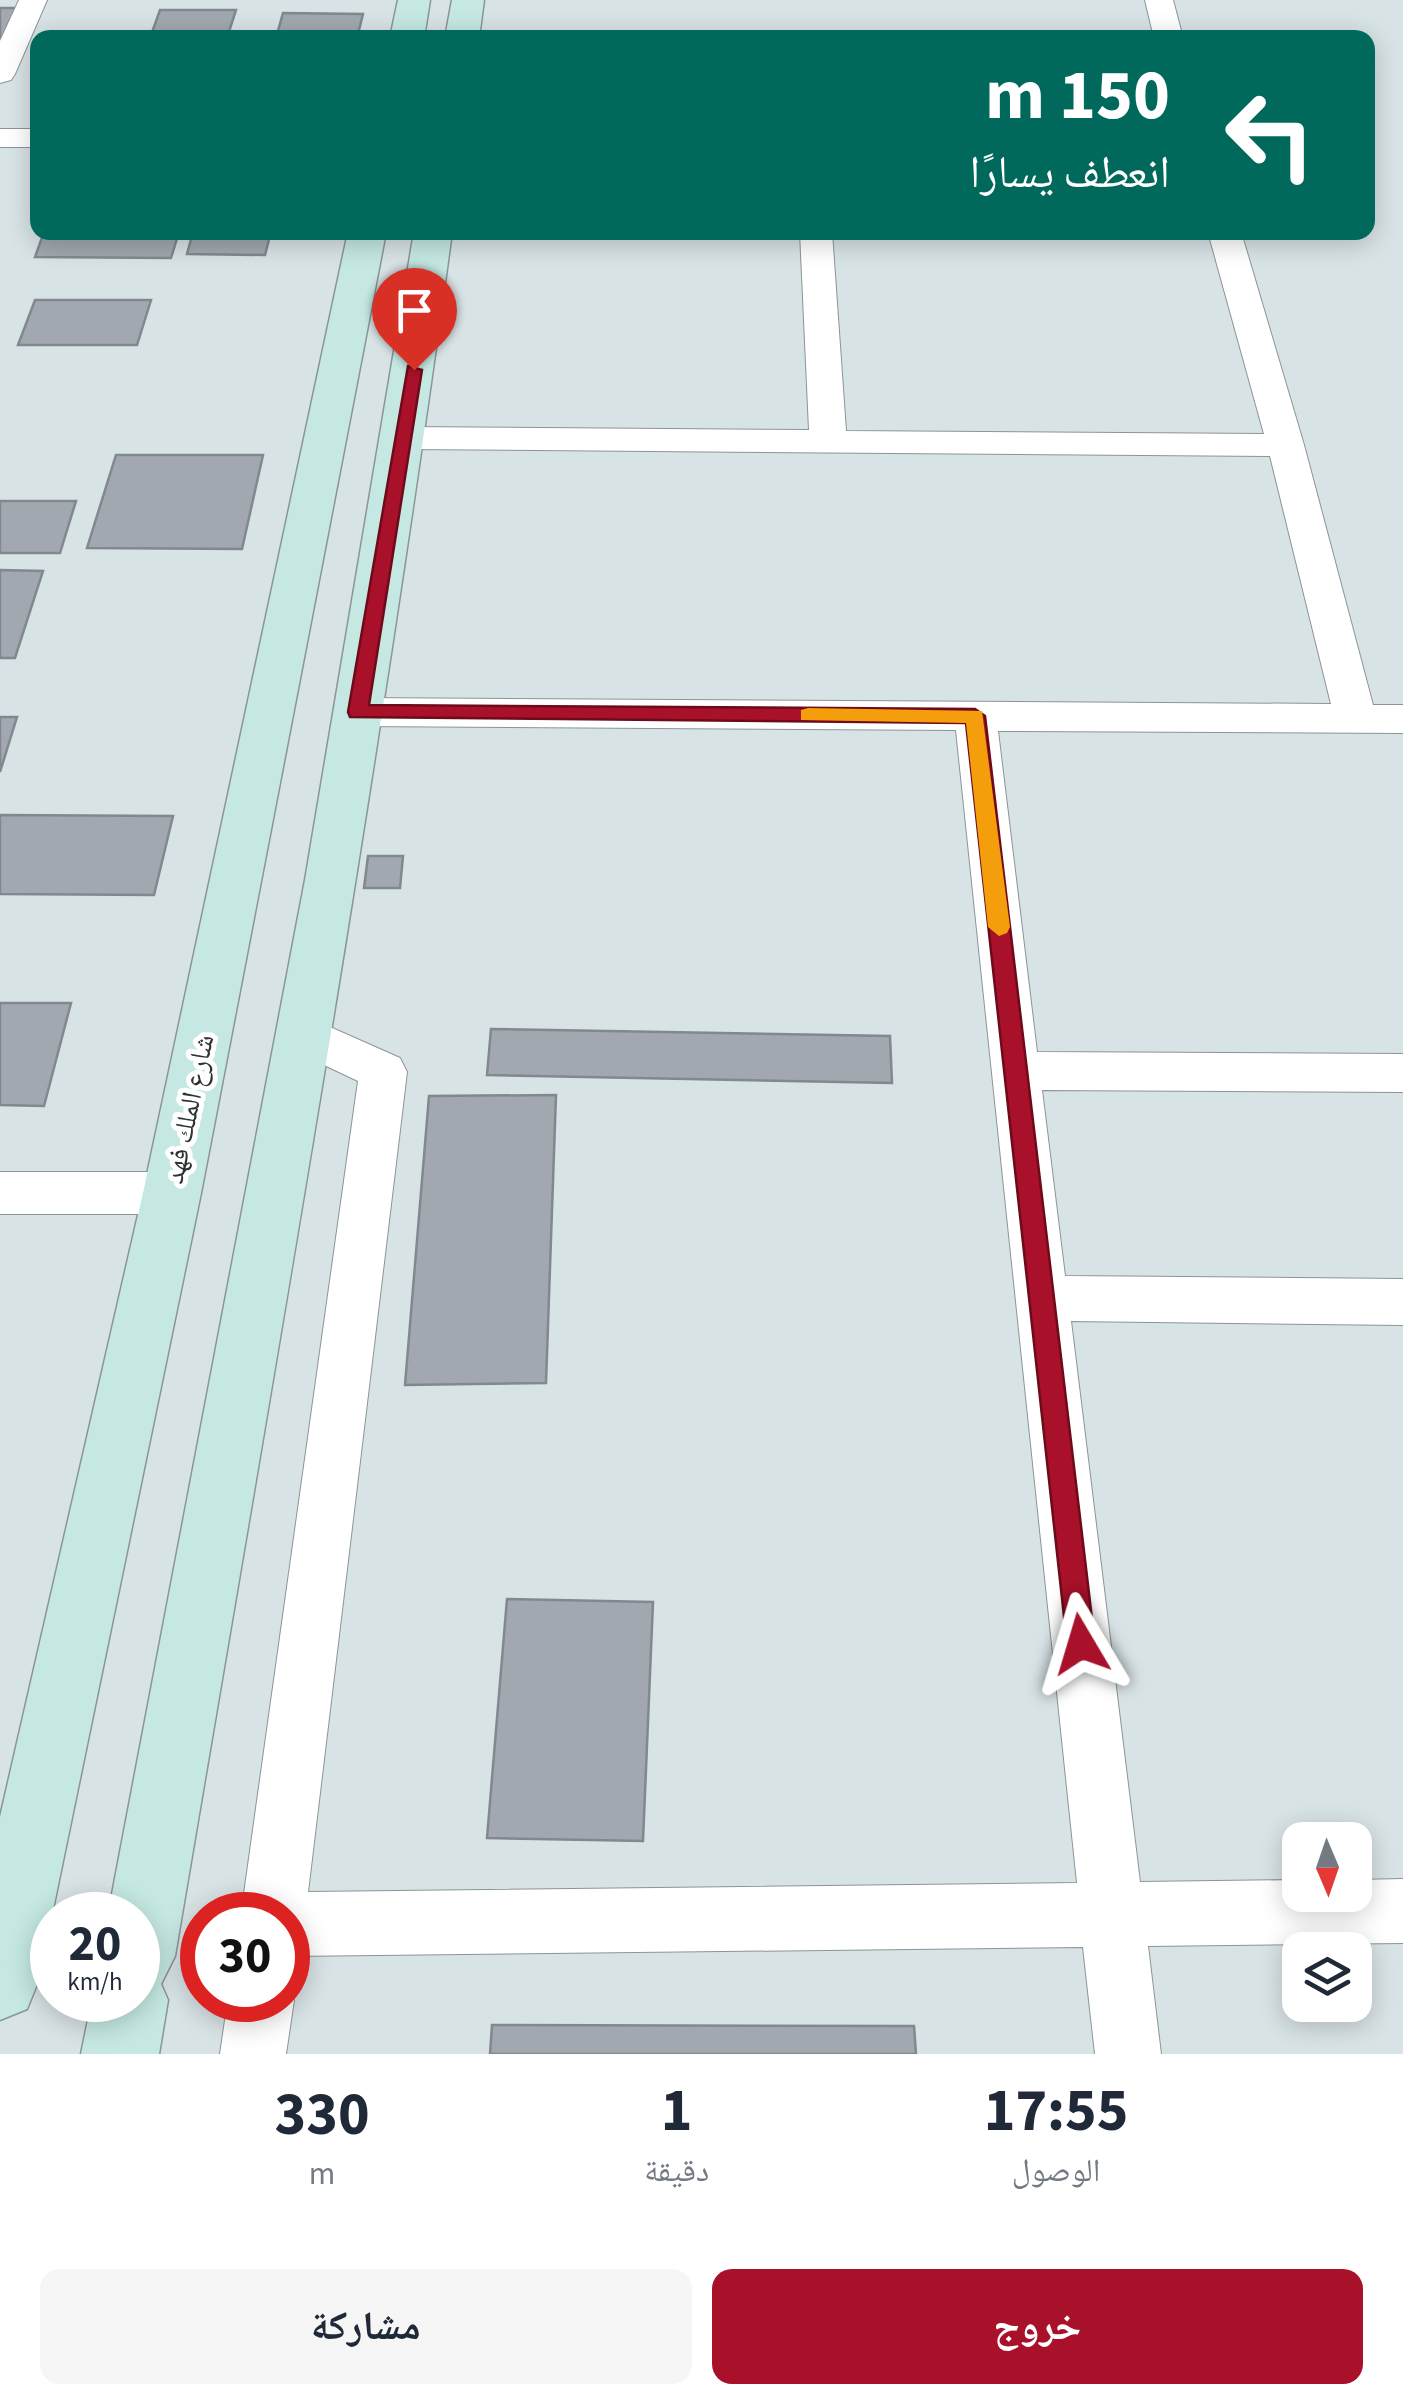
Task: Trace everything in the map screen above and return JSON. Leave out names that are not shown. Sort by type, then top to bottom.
[{"type":"street","points":[[0,74],[33,0]]},
{"type":"street","points":[[408,30],[414,0]]},
{"type":"street","points":[[463,30],[468,0]]},
{"type":"street","points":[[1159,0],[1167,30]]},
{"type":"street","points":[[1,139],[30,138]]},
{"type":"street","name":"شارع الملك فهد","points":[[0,1982],[172,1193],[366,240]]},
{"type":"street","points":[[149,1892],[303,1034],[404,438],[432,240]]},
{"type":"street","points":[[816,240],[828,441]]},
{"type":"street","points":[[1226,240],[1286,445],[1356,719]]},
{"type":"street","points":[[404,438],[1286,445]]},
{"type":"street","points":[[358,712],[1403,719]]},
{"type":"street","points":[[975,716],[1128,2054]]},
{"type":"street","points":[[277,1892],[383,1072],[303,1034]]},
{"type":"street","points":[[1016,1071],[1403,1073]]},
{"type":"street","points":[[0,1193],[172,1193]]},
{"type":"street","points":[[1041,1298],[1403,1302]]},
{"type":"street","points":[[310,1924],[1403,1912]]},
{"type":"street","points":[[120,2054],[126,2022]]},
{"type":"street","points":[[253,2054],[258,2022]]},
{"type":"building","points":[[0,8],[16,8],[0,42]]},
{"type":"building","points":[[160,10],[236,10],[230,30],[153,30]]},
{"type":"building","points":[[283,13],[363,14],[359,30],[278,30]]},
{"type":"building","points":[[41,240],[177,240],[171,258],[35,257]]},
{"type":"building","points":[[191,240],[269,240],[265,255],[187,254]]},
{"type":"building","points":[[35,300],[151,300],[137,345],[18,345]]},
{"type":"building","points":[[116,455],[263,455],[242,549],[87,548]]},
{"type":"building","points":[[0,501],[76,501],[60,553],[0,553]]},
{"type":"building","points":[[0,570],[43,571],[15,658],[0,658]]},
{"type":"building","points":[[0,717],[17,717],[0,772]]},
{"type":"building","points":[[0,815],[173,816],[154,895],[0,894]]},
{"type":"building","points":[[368,856],[403,856],[400,888],[364,888]]},
{"type":"building","points":[[0,1003],[71,1003],[44,1106],[0,1105]]},
{"type":"building","points":[[491,1029],[890,1036],[892,1083],[487,1075]]},
{"type":"building","points":[[556,1095],[546,1383],[405,1385],[429,1096]]},
{"type":"building","points":[[507,1599],[653,1602],[643,1841],[487,1838]]},
{"type":"building","points":[[492,2025],[914,2026],[916,2054],[490,2054]]},
{"type":"slow traffic","points":[[808,715],[975,716],[999,927]]},
{"type":"route","points":[[414,370],[358,712],[975,716],[1081,1644]]}]
